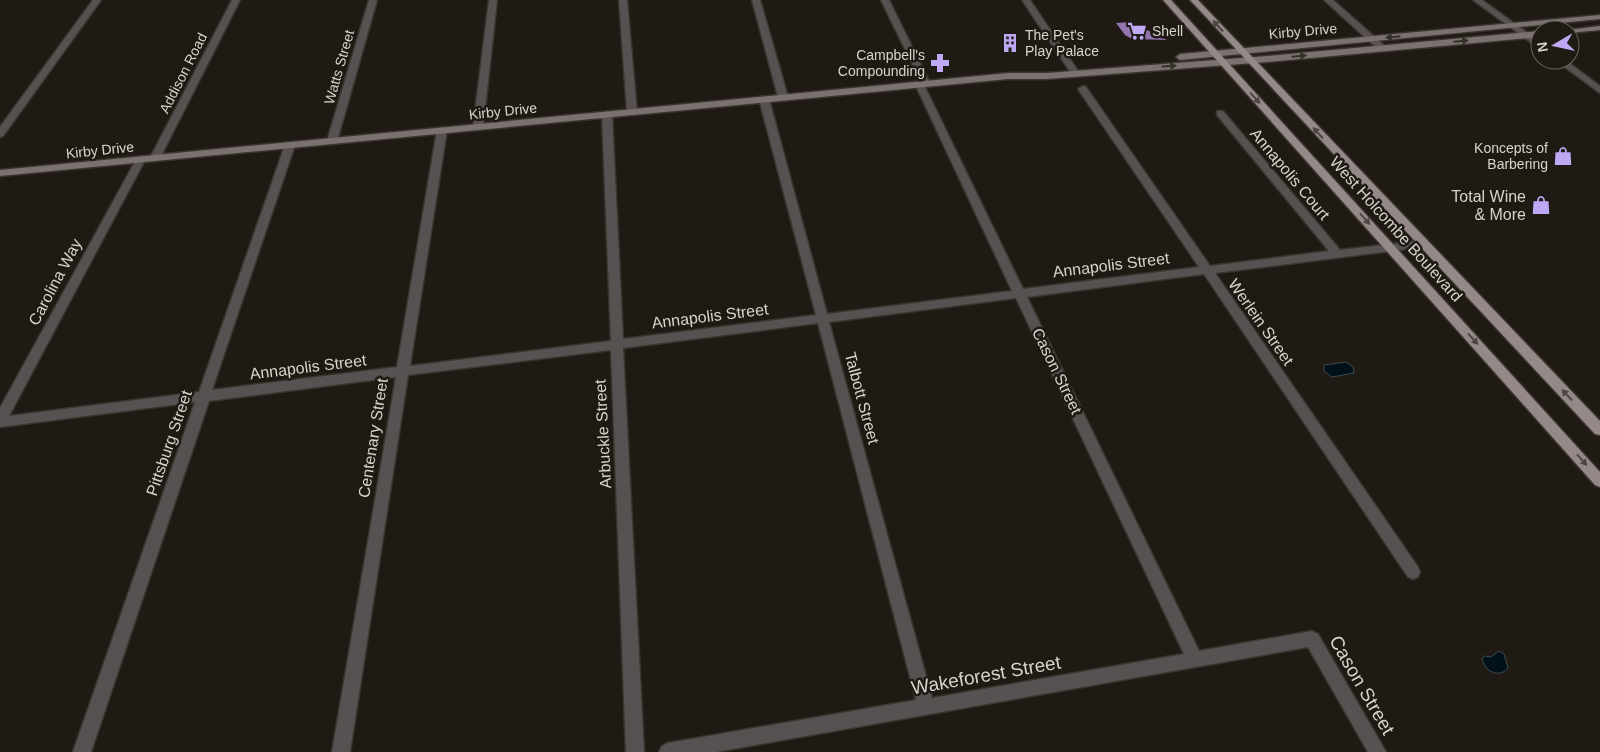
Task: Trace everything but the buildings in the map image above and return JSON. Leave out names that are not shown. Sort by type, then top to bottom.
[{"type":"main road","name":"West Holcombe Boulevard","points":[[1167,0],[1600,481]]},
{"type":"main road","name":"West Holcombe Boulevard","points":[[1194,0],[1600,430]]},
{"type":"main road","name":"Kirby Drive","points":[[1219,58],[1242,51],[1600,17]]},
{"type":"main road","points":[[1580,30],[1600,28]]},
{"type":"main road","name":"Kirby Drive","points":[[0,173],[1073,70],[1219,58],[1251,60],[1530,35]]},
{"type":"street","points":[[0,134],[97,0]]},
{"type":"street","name":"Addison Road","points":[[155,158],[236,0]]},
{"type":"street","name":"Watts Street","points":[[332,141],[373,0]]},
{"type":"street","points":[[478,127],[493,0]]},
{"type":"street","points":[[623,0],[632,112]]},
{"type":"street","points":[[756,0],[783,97]]},
{"type":"street","name":"Cason Street","points":[[885,0],[1020,293],[1195,659]]},
{"type":"street","points":[[1026,0],[1073,70]]},
{"type":"street","points":[[1328,0],[1383,49]]},
{"type":"street","points":[[1476,0],[1530,39]]},
{"type":"street","points":[[1572,70],[1600,90]]},
{"type":"street","name":"Werlein Street","points":[[1083,90],[1413,572]]},
{"type":"street","name":"Talbott Street","points":[[764,99],[926,706]]},
{"type":"street","name":"Annapolis Court","points":[[1220,113],[1337,253]]},
{"type":"street","name":"Arbuckle Street","points":[[607,114],[635,752]]},
{"type":"street","name":"Centenary Street","points":[[341,752],[442,130]]},
{"type":"street","name":"Pittsburg Street","points":[[82,752],[290,145]]},
{"type":"street","name":"Carolina Way","points":[[0,421],[140,160]]},
{"type":"street","name":"Annapolis Street","points":[[0,421],[1423,243]]},
{"type":"street","name":"Cason Street","points":[[1312,639],[1377,752]]},
{"type":"street","name":"Wakeforest Street","points":[[668,752],[732,747],[926,706],[1312,639]]},
{"type":"shaded area","points":[[1346,362],[1353,367],[1354,373],[1332,377],[1324,371],[1324,365]]},
{"type":"shaded area","points":[[1499,651],[1504,654],[1508,668],[1500,673],[1496,673],[1486,667],[1482,658],[1485,656],[1491,657]]},
{"type":"place","name":"Shell","points":[[1137,31]]},
{"type":"place","name":"The Pet's Play Palace","points":[[1010,43]]},
{"type":"place","name":"Campbell's Compounding","points":[[940,63]]},
{"type":"place","name":"Koncepts of Barbering","points":[[1563,156]]},
{"type":"place","name":"Total Wine & More","points":[[1541,205]]}]
